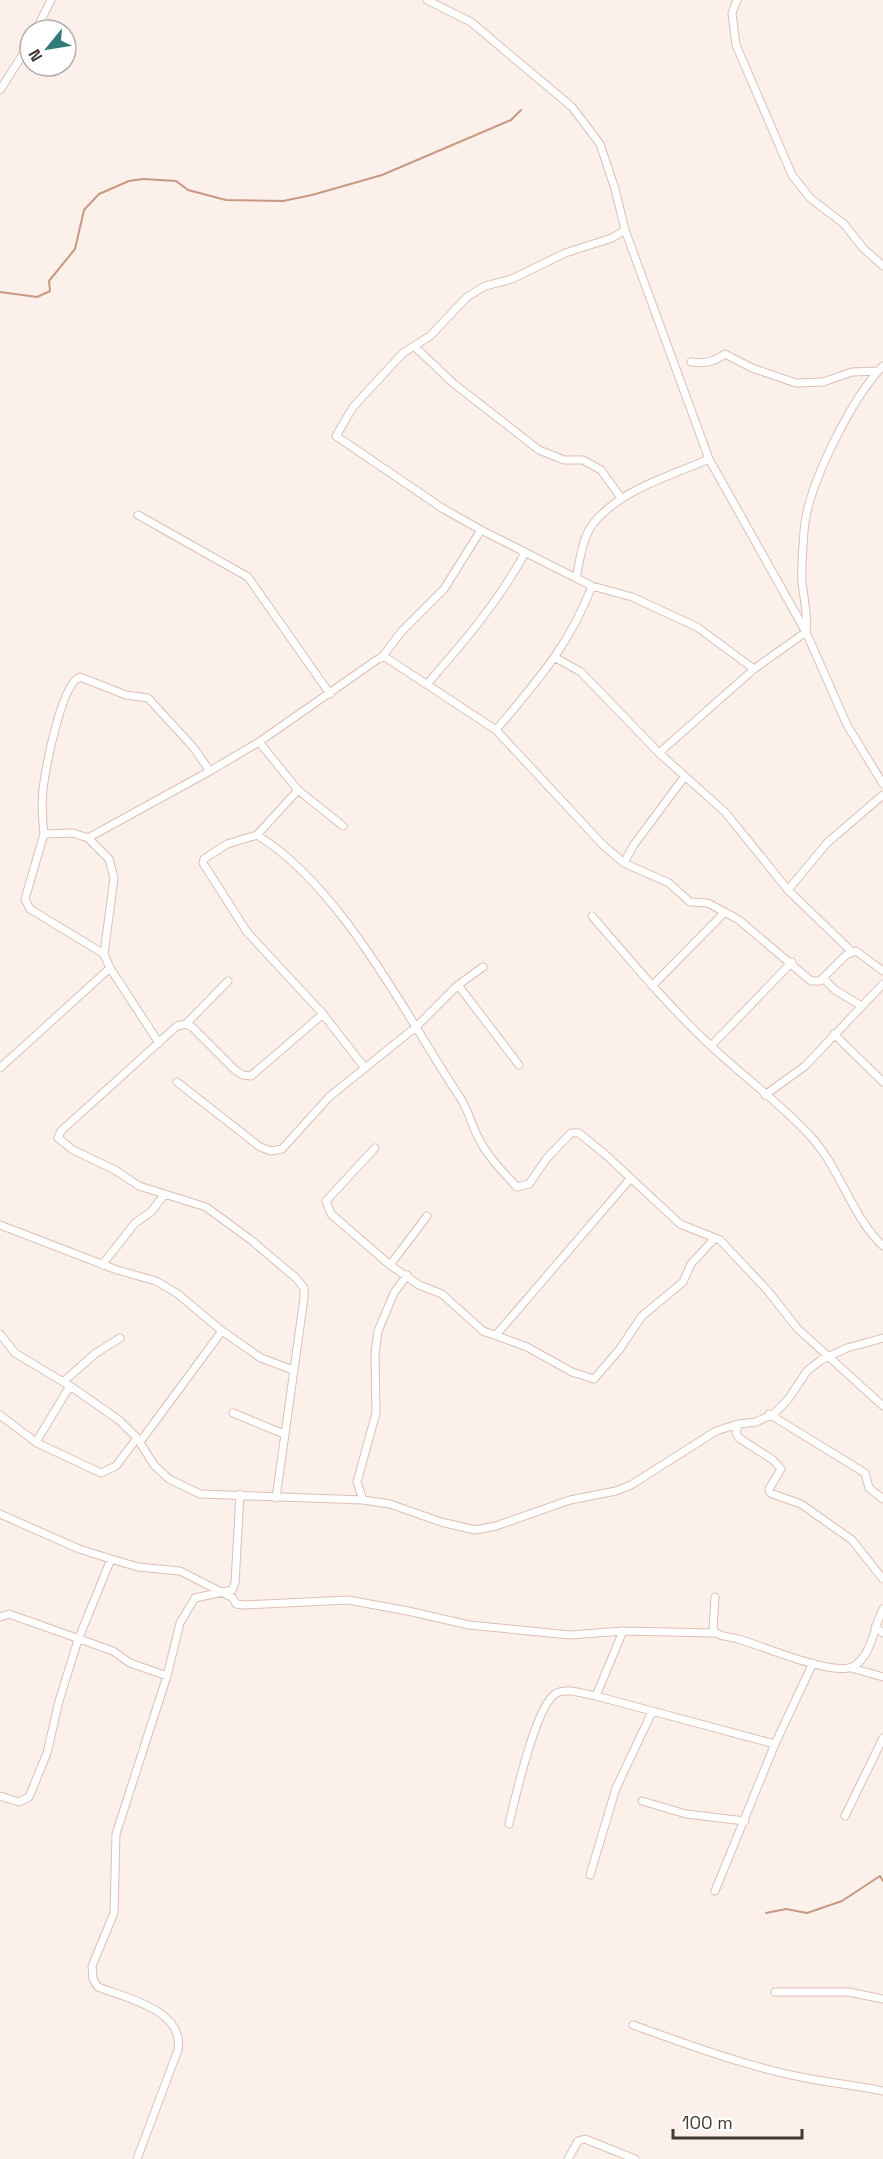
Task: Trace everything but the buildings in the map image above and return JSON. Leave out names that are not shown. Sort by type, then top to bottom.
[{"type":"street","points":[[42,18],[51,0]]},
{"type":"street","points":[[427,0],[471,22],[572,107],[600,144],[615,189],[625,230],[710,459],[806,632],[847,725],[883,784]]},
{"type":"street","points":[[737,0],[732,14],[736,45],[792,175],[810,198],[844,224],[863,248],[883,266]]},
{"type":"street","points":[[0,90],[18,62]]},
{"type":"street","points":[[625,230],[612,238],[565,253],[512,279],[484,286],[467,297],[430,336],[403,353],[353,407],[336,436],[442,508],[481,530],[592,586],[632,597],[697,627],[754,669]]},
{"type":"street","points":[[414,346],[453,383],[539,450],[564,460],[583,460],[601,470],[621,498]]},
{"type":"street","points":[[691,362],[704,364],[714,362],[725,354],[732,355],[752,368],[795,383],[823,382],[852,372],[881,368]]},
{"type":"street","points":[[659,753],[754,669],[806,632],[808,611],[802,581],[804,528],[810,496],[842,426],[881,368]]},
{"type":"street","points":[[576,578],[582,551],[592,525],[621,498],[710,459]]},
{"type":"street","points":[[138,515],[248,578],[330,694]]},
{"type":"street","points":[[88,838],[259,742],[382,657],[402,631],[444,589],[481,530]]},
{"type":"street","points":[[427,684],[491,608],[525,553]]},
{"type":"street","points":[[496,730],[556,658],[580,617],[592,586]]},
{"type":"street","points":[[382,657],[392,660],[496,730],[603,845],[624,863],[669,883],[690,902],[708,903],[723,914],[739,920],[812,981],[817,982],[824,978],[852,952]]},
{"type":"street","points":[[556,658],[581,672],[659,753],[725,812],[788,891],[852,952],[861,953],[883,971]]},
{"type":"street","points":[[104,954],[30,909],[25,899],[44,834],[42,816],[44,783],[56,725],[76,678],[86,678],[126,695],[148,698],[193,747],[210,771]]},
{"type":"street","points":[[259,742],[298,790],[343,826]]},
{"type":"street","points":[[624,863],[633,846],[684,776]]},
{"type":"street","points":[[298,790],[257,835],[228,844],[204,859],[203,863],[247,932],[323,1014],[364,1067]]},
{"type":"street","points":[[788,891],[827,843],[883,795]]},
{"type":"street","points":[[44,834],[73,833],[88,838],[109,859],[114,878],[104,954],[110,968],[159,1043]]},
{"type":"street","points":[[257,835],[312,879],[417,1026],[444,1076],[460,1096],[484,1149],[517,1187],[529,1184],[558,1145],[575,1132],[607,1155],[680,1224],[715,1238],[728,1247],[768,1290],[797,1328],[883,1406]]},
{"type":"street","points":[[652,986],[723,914]]},
{"type":"street","points":[[592,916],[652,986],[711,1046],[814,1140],[844,1185],[864,1223],[883,1246]]},
{"type":"street","points":[[711,1046],[792,962]]},
{"type":"street","points":[[177,1082],[261,1147],[277,1151],[282,1149],[329,1097],[417,1026],[458,985],[483,967]]},
{"type":"street","points":[[0,1068],[110,968]]},
{"type":"street","points":[[824,978],[835,990],[860,1005]]},
{"type":"street","points":[[228,981],[186,1024],[177,1026],[62,1131],[58,1138],[73,1150],[115,1170],[129,1180],[164,1195],[206,1207],[251,1240],[304,1288],[276,1498]]},
{"type":"street","points":[[765,1095],[805,1066],[860,1005],[883,984]]},
{"type":"street","points":[[458,985],[519,1065]]},
{"type":"street","points":[[186,1024],[235,1070],[243,1075],[251,1076],[323,1014]]},
{"type":"street","points":[[834,1034],[883,1082]]},
{"type":"street","points":[[375,1148],[326,1201],[331,1214],[390,1265],[419,1285],[442,1294],[483,1331],[537,1351],[580,1376],[594,1379],[619,1350],[642,1316],[683,1282],[691,1264],[715,1238]]},
{"type":"street","points":[[496,1335],[630,1179]]},
{"type":"street","points":[[102,1264],[135,1223],[152,1212],[164,1195]]},
{"type":"street","points":[[390,1265],[427,1216]]},
{"type":"street","points":[[0,1225],[102,1264],[156,1281],[178,1294],[222,1331],[261,1358],[292,1370]]},
{"type":"street","points":[[363,1500],[357,1482],[376,1413],[375,1353],[378,1330],[394,1293],[407,1275]]},
{"type":"street","points":[[0,1414],[36,1442],[101,1473],[116,1466],[139,1440],[222,1331]]},
{"type":"street","points":[[0,1334],[15,1353],[67,1384],[119,1420],[139,1440],[154,1465],[183,1487],[200,1494],[363,1500],[390,1504],[461,1528],[475,1530],[496,1526],[570,1500],[616,1491],[631,1485],[700,1439],[738,1424],[756,1422],[766,1418],[769,1414],[776,1413],[807,1371],[847,1348],[883,1338]]},
{"type":"street","points":[[36,1442],[67,1384],[96,1353],[120,1338]]},
{"type":"street","points":[[233,1413],[284,1434]]},
{"type":"street","points":[[769,1414],[836,1457],[846,1459],[856,1466],[865,1473],[868,1488],[883,1499]]},
{"type":"street","points":[[738,1424],[736,1433],[739,1438],[773,1460],[781,1469],[769,1489],[770,1493],[801,1504],[852,1540],[883,1579]]},
{"type":"street","points":[[240,1494],[235,1583],[232,1594],[236,1604],[348,1600],[469,1625],[570,1635],[623,1631],[714,1633],[813,1663],[851,1668],[883,1677]]},
{"type":"street","points":[[0,1514],[79,1549],[111,1560],[138,1567],[180,1571],[219,1593]]},
{"type":"street","points":[[0,1796],[19,1802],[29,1797],[47,1753],[59,1701],[78,1640],[111,1560]]},
{"type":"street","points":[[137,2159],[178,2050],[178,2036],[176,2028],[166,2017],[98,1987],[93,1979],[92,1966],[114,1913],[116,1834],[167,1676],[180,1623],[195,1598],[219,1593],[232,1594]]},
{"type":"street","points":[[714,1633],[715,1597]]},
{"type":"street","points":[[851,1668],[868,1649],[883,1609]]},
{"type":"street","points":[[0,1617],[9,1614],[113,1651],[130,1663],[167,1676]]},
{"type":"street","points":[[875,1628],[883,1632]]},
{"type":"street","points":[[596,1696],[623,1631]]},
{"type":"street","points":[[715,1891],[775,1744],[813,1663]]},
{"type":"street","points":[[509,1824],[528,1749],[549,1701],[555,1693],[563,1691],[596,1696],[775,1744]]},
{"type":"street","points":[[590,1875],[616,1788],[652,1712]]},
{"type":"street","points":[[845,1816],[883,1738]]},
{"type":"street","points":[[642,1801],[686,1814],[745,1821]]},
{"type":"street","points":[[775,1992],[849,1992],[883,1999]]},
{"type":"street","points":[[633,2025],[675,2042],[753,2065],[801,2077],[883,2091]]},
{"type":"street","points":[[568,2159],[578,2141],[585,2139],[634,2159]]},
{"type":"waterway","points":[[0,292],[37,297],[50,291],[49,281],[75,249],[84,210],[99,194],[129,181],[143,179],[176,181],[188,190],[226,200],[283,201],[382,175],[511,120],[521,110]]},
{"type":"waterway","points":[[766,1913],[786,1909],[807,1913],[842,1901],[880,1876],[883,1881]]}]
